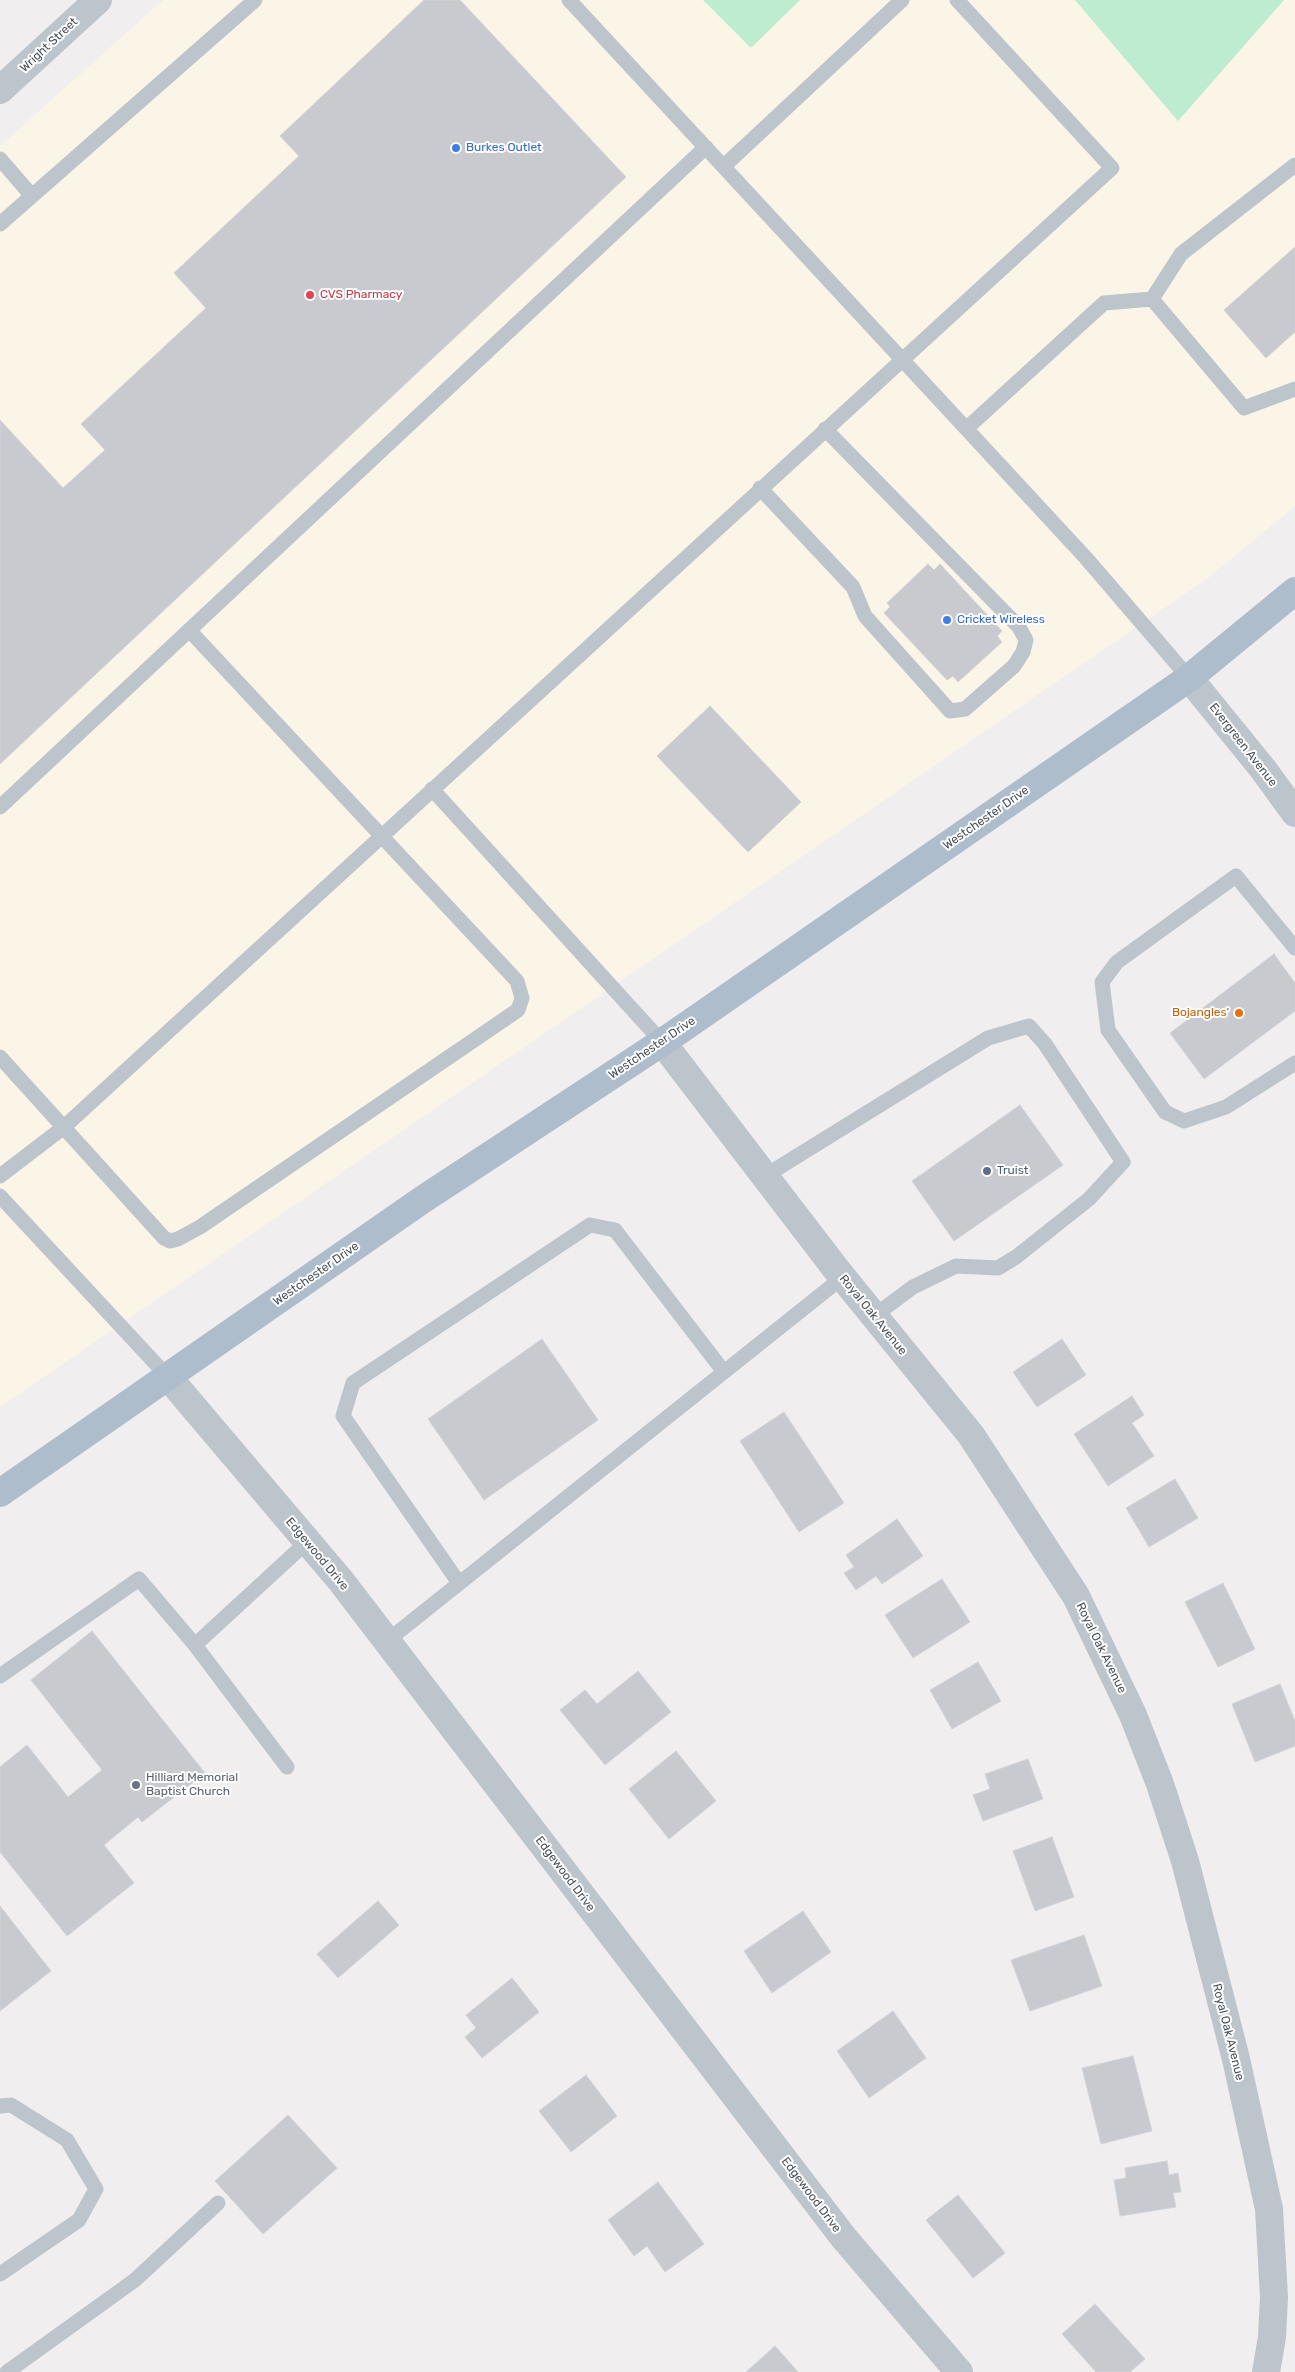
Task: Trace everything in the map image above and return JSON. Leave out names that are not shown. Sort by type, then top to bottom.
[{"type":"main road","name":"Westchester Drive","points":[[0,1493],[422,1200],[662,1042],[1189,678],[1295,591]]},
{"type":"street","name":"Wright Street","points":[[0,90],[98,0]]},
{"type":"street","name":"Evergreen Avenue","points":[[1189,678],[1263,769],[1295,812]]},
{"type":"street","name":"Royal Oak Avenue","points":[[662,1042],[842,1277],[971,1435],[1076,1596],[1133,1715],[1156,1776],[1184,1861],[1236,2059],[1269,2209],[1274,2297],[1272,2336],[1266,2372]]},
{"type":"street","name":"Edgewood Drive","points":[[168,1377],[307,1542],[386,1641],[844,2238],[960,2372]]},
{"type":"lane","points":[[0,224],[255,0]]},
{"type":"lane","points":[[569,0],[1086,558],[1189,678]]},
{"type":"lane","points":[[724,166],[902,0]]},
{"type":"lane","points":[[0,1176],[64,1127],[760,488],[1112,168],[957,0]]},
{"type":"lane","points":[[0,807],[706,147]]},
{"type":"lane","points":[[0,158],[32,196]]},
{"type":"lane","points":[[1152,299],[1180,254],[1295,165]]},
{"type":"lane","points":[[966,428],[1104,303],[1152,299]]},
{"type":"lane","points":[[1152,299],[1244,408],[1295,390]]},
{"type":"lane","points":[[760,488],[852,587],[865,616],[950,711],[966,709],[1014,666],[1024,652],[1026,640],[1019,627],[826,429]]},
{"type":"lane","points":[[0,1057],[164,1238],[170,1241],[178,1239],[200,1226],[518,1010],[522,998],[517,981],[189,630]]},
{"type":"lane","points":[[432,789],[662,1042]]},
{"type":"lane","points":[[1293,940],[1236,876],[1117,962],[1102,982],[1108,1030],[1165,1112],[1184,1121],[1226,1107],[1295,1063]]},
{"type":"lane","points":[[765,1176],[988,1038],[1029,1026],[1045,1044],[1123,1162],[1090,1199],[998,1268],[956,1266],[913,1287],[874,1316]]},
{"type":"lane","points":[[0,1196],[168,1377]]},
{"type":"lane","points":[[459,1583],[343,1416],[353,1382],[590,1225],[615,1230],[724,1372]]},
{"type":"lane","points":[[386,1641],[842,1277]]},
{"type":"lane","points":[[195,1645],[307,1542]]},
{"type":"lane","points":[[0,1676],[139,1579],[195,1645],[287,1767]]},
{"type":"lane","points":[[0,2106],[11,2105],[67,2140],[96,2189],[79,2220],[0,2274]]},
{"type":"lane","points":[[7,2372],[135,2280],[218,2203]]},
{"type":"shaded area","points":[[163,0],[703,0],[751,47],[800,0],[1075,0],[1178,121],[1284,0],[1295,0],[1295,506],[1208,578],[0,1407],[0,146]]},
{"type":"green space","points":[[703,0],[800,0],[751,48]]},
{"type":"green space","points":[[1075,0],[1284,0],[1178,121]]},
{"type":"building","points":[[424,0],[460,0],[626,177],[0,764],[0,420],[63,488],[105,450],[81,424],[206,308],[174,273],[299,156],[280,136]]},
{"type":"building","points":[[1295,247],[1295,332],[1266,358],[1224,310]]},
{"type":"building","points":[[928,564],[934,570],[940,564],[1002,631],[997,636],[1002,642],[958,682],[953,676],[947,680],[884,613],[890,607],[887,603]]},
{"type":"building","points":[[710,706],[801,802],[748,852],[657,756]]},
{"type":"building","points":[[1274,954],[1295,983],[1295,1011],[1204,1079],[1170,1033]]},
{"type":"building","points":[[1020,1105],[1063,1165],[954,1241],[912,1181]]},
{"type":"building","points":[[542,1339],[598,1420],[484,1500],[428,1419]]},
{"type":"building","points":[[1062,1339],[1086,1375],[1037,1407],[1013,1372]]},
{"type":"building","points":[[1132,1396],[1144,1415],[1132,1423],[1154,1456],[1108,1486],[1074,1434]]},
{"type":"building","points":[[784,1412],[844,1503],[799,1532],[740,1441]]},
{"type":"building","points":[[1175,1479],[1198,1518],[1149,1547],[1126,1508]]},
{"type":"building","points":[[897,1519],[923,1556],[882,1584],[876,1576],[856,1590],[844,1573],[854,1567],[846,1555]]},
{"type":"building","points":[[942,1579],[970,1622],[913,1658],[885,1615]]},
{"type":"building","points":[[1223,1583],[1255,1649],[1218,1667],[1185,1602]]},
{"type":"building","name":"Hilliard Memorial Baptist Church","points":[[92,1631],[205,1773],[142,1822],[138,1817],[104,1845],[134,1883],[67,1936],[0,1852],[0,1767],[27,1745],[68,1797],[102,1770],[31,1680]]},
{"type":"building","points":[[978,1662],[1001,1701],[952,1729],[930,1690]]},
{"type":"building","points":[[638,1671],[671,1712],[605,1765],[560,1710],[585,1690],[597,1704]]},
{"type":"building","points":[[1280,1684],[1295,1721],[1295,1746],[1255,1762],[1232,1704]]},
{"type":"building","points":[[676,1751],[716,1801],[669,1839],[629,1789]]},
{"type":"building","points":[[1028,1759],[1043,1799],[983,1821],[973,1795],[990,1789],[985,1774]]},
{"type":"building","points":[[1052,1837],[1074,1897],[1035,1911],[1013,1851]]},
{"type":"building","points":[[378,1901],[399,1925],[338,1978],[317,1954]]},
{"type":"building","points":[[0,1906],[51,1971],[0,2011]]},
{"type":"building","points":[[803,1911],[831,1952],[772,1993],[744,1951]]},
{"type":"building","points":[[1084,1935],[1102,1986],[1030,2011],[1011,1960]]},
{"type":"building","points":[[512,1978],[539,2012],[482,2058],[465,2037],[476,2028],[466,2015]]},
{"type":"building","points":[[893,2011],[926,2058],[869,2098],[837,2051]]},
{"type":"building","points":[[1133,2056],[1152,2131],[1101,2144],[1082,2068]]},
{"type":"building","points":[[586,2075],[617,2116],[571,2152],[539,2111]]},
{"type":"building","points":[[288,2115],[337,2168],[263,2234],[215,2181]]},
{"type":"building","points":[[1167,2161],[1169,2175],[1178,2173],[1181,2192],[1173,2193],[1176,2207],[1120,2216],[1114,2180],[1126,2178],[1125,2168]]},
{"type":"building","points":[[658,2182],[704,2244],[665,2272],[647,2246],[634,2256],[608,2220]]},
{"type":"building","points":[[958,2195],[1005,2253],[973,2278],[926,2220]]},
{"type":"building","points":[[1095,2304],[1145,2359],[1130,2372],[1096,2372],[1062,2334]]},
{"type":"building","points":[[775,2346],[798,2372],[746,2372]]},
{"type":"place","name":"Burkes Outlet","points":[[456,148]]},
{"type":"place","name":"CVS Pharmacy","points":[[310,295]]},
{"type":"place","name":"Cricket Wireless","points":[[947,620]]},
{"type":"place","name":"Bojangles'","points":[[1239,1013]]},
{"type":"place","name":"Truist","points":[[987,1171]]},
{"type":"place","name":"Hilliard Memorial Baptist Church","points":[[136,1785]]}]
